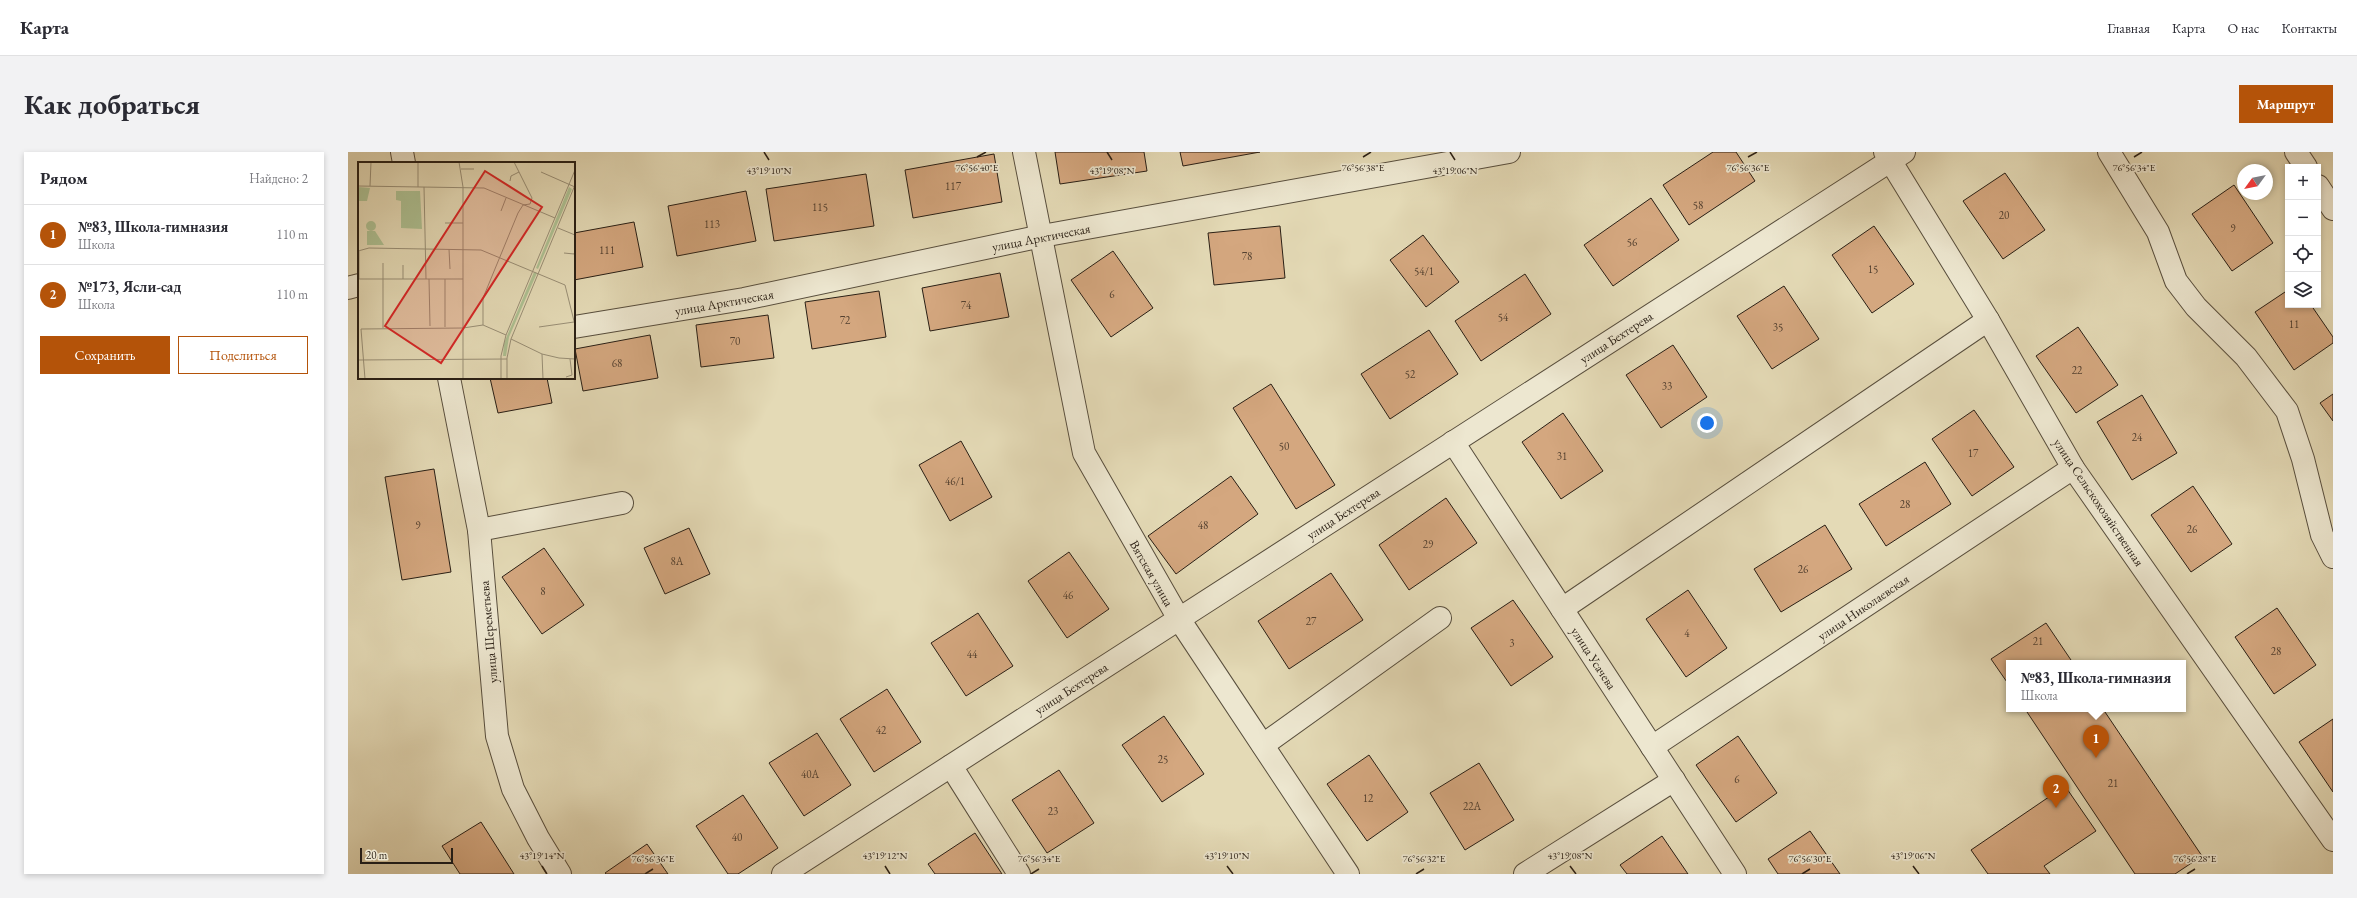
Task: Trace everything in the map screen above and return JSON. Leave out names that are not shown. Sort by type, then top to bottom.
[{"type":"street","points":[[402,152],[404,162]]},
{"type":"street","name":"Вятская улица","points":[[1024,152],[1042,236],[1084,453],[1179,619],[1348,874]]},
{"type":"street","name":"улица Арктическая","points":[[575,327],[744,299],[1042,236],[1509,152]]},
{"type":"street","points":[[2109,152],[2158,232],[2176,281],[2196,307],[2246,357],[2286,411],[2303,459],[2322,535],[2333,557]]},
{"type":"street","points":[[2296,152],[2304,164]]},
{"type":"street","name":"улица Сельскохозяйственная","points":[[1893,155],[2073,468],[2333,840]]},
{"type":"street","name":"улица Бехтерева","points":[[783,874],[1453,442],[1893,155]]},
{"type":"street","points":[[2321,191],[2333,209]]},
{"type":"street","points":[[348,288],[358,285]]},
{"type":"street","points":[[1562,609],[1988,320]]},
{"type":"street","name":"улица Шереметьева","points":[[449,379],[479,530],[497,736],[513,789],[538,838],[560,874]]},
{"type":"street","name":"улица Усачева","points":[[1453,442],[1735,874]]},
{"type":"street","name":"улица Николаевская","points":[[1652,747],[2073,468]]},
{"type":"street","points":[[479,530],[622,503]]},
{"type":"street","points":[[1263,745],[1440,618]]},
{"type":"street","points":[[951,766],[1019,874]]},
{"type":"street","points":[[1525,874],[1674,780]]},
{"type":"building","points":[[1055,152],[1144,152],[1147,171],[1060,184]]},
{"type":"building","points":[[1180,152],[1260,152],[1183,166]]},
{"type":"building","points":[[1713,152],[1736,152],[1755,181],[1689,225],[1663,185]]},
{"type":"building","points":[[994,154],[1002,202],[913,218],[905,170]]},
{"type":"building","points":[[2005,173],[2045,230],[2003,259],[1963,201]]},
{"type":"building","points":[[866,174],[874,226],[774,241],[766,189]]},
{"type":"building","points":[[2234,185],[2237,189],[2237,200],[2244,200],[2273,243],[2232,271],[2192,214]]},
{"type":"building","points":[[746,191],[756,241],[677,256],[668,206]]},
{"type":"building","points":[[1651,198],[1679,240],[1613,286],[1584,245]]},
{"type":"building","points":[[634,222],[643,267],[575,280],[575,233]]},
{"type":"building","points":[[1280,226],[1285,278],[1214,285],[1208,233]]},
{"type":"building","points":[[1874,226],[1914,284],[1872,313],[1832,255]]},
{"type":"building","points":[[1423,235],[1459,282],[1426,307],[1390,260]]},
{"type":"building","points":[[1113,251],[1153,308],[1111,337],[1071,280]]},
{"type":"building","points":[[1000,273],[1009,317],[930,331],[922,288]]},
{"type":"building","points":[[1525,274],[1551,314],[1481,361],[1455,321]]},
{"type":"building","points":[[1784,286],[1819,339],[1772,369],[1737,316]]},
{"type":"building","points":[[879,291],[886,337],[812,349],[805,302]]},
{"type":"building","points":[[2285,292],[2285,308],[2313,308],[2333,337],[2333,343],[2294,370],[2255,312]]},
{"type":"building","points":[[768,315],[774,358],[701,367],[696,325]]},
{"type":"building","points":[[2078,327],[2118,385],[2076,413],[2036,356]]},
{"type":"building","points":[[1429,330],[1458,374],[1390,419],[1361,374]]},
{"type":"building","points":[[650,335],[658,378],[583,391],[575,349]]},
{"type":"building","points":[[1673,345],[1707,397],[1661,428],[1626,375]]},
{"type":"building","points":[[490,379],[547,379],[552,403],[498,413]]},
{"type":"building","points":[[1271,384],[1335,485],[1296,509],[1233,408]]},
{"type":"building","points":[[2333,394],[2333,421],[2320,403]]},
{"type":"building","points":[[2142,395],[2177,453],[2132,480],[2097,422]]},
{"type":"building","points":[[1974,410],[2014,467],[1972,496],[1932,439]]},
{"type":"building","points":[[1563,413],[1603,471],[1561,499],[1522,442]]},
{"type":"building","points":[[961,441],[992,497],[950,521],[919,465]]},
{"type":"building","points":[[1925,462],[1951,504],[1886,546],[1859,504]]},
{"type":"building","points":[[434,469],[451,572],[402,580],[385,477]]},
{"type":"building","points":[[1231,476],[1258,514],[1176,574],[1148,536]]},
{"type":"building","points":[[2193,486],[2232,544],[2191,572],[2151,515]]},
{"type":"building","points":[[1446,498],[1477,543],[1409,590],[1379,545]]},
{"type":"building","points":[[1825,525],[1852,569],[1781,612],[1754,569]]},
{"type":"building","points":[[689,528],[710,574],[665,594],[644,548]]},
{"type":"building","points":[[544,548],[584,605],[542,634],[502,577]]},
{"type":"building","points":[[1069,552],[1109,609],[1067,638],[1028,581]]},
{"type":"building","points":[[1331,573],[1363,620],[1289,669],[1258,621]]},
{"type":"building","points":[[1688,590],[1727,648],[1686,677],[1646,619]]},
{"type":"building","points":[[1513,600],[1553,657],[1511,686],[1471,628]]},
{"type":"building","points":[[2277,608],[2316,665],[2274,694],[2235,637]]},
{"type":"building","points":[[978,613],[1013,666],[966,696],[931,643]]},
{"type":"building","points":[[2046,623],[2071,660],[2006,660],[2006,681],[1991,659]]},
{"type":"building","points":[[887,689],[921,742],[874,772],[840,719]]},
{"type":"building","points":[[2027,712],[2105,712],[2202,856],[2175,874],[2135,874]]},
{"type":"building","points":[[1164,716],[1204,774],[1162,802],[1122,745]]},
{"type":"building","points":[[2333,719],[2333,792],[2299,742]]},
{"type":"building","points":[[817,733],[851,785],[804,816],[769,763]]},
{"type":"building","points":[[1738,736],[1777,793],[1736,822],[1696,765]]},
{"type":"building","points":[[1369,755],[1408,812],[1367,841],[1327,784]]},
{"type":"building","points":[[1479,763],[1514,820],[1465,850],[1430,793]]},
{"type":"building","points":[[1059,770],[1094,823],[1047,853],[1012,800]]},
{"type":"building","points":[[2065,786],[2096,831],[2044,866],[2050,874],[1988,874],[1971,850]]},
{"type":"building","points":[[743,795],[778,848],[738,874],[728,874],[696,826]]},
{"type":"building","points":[[481,822],[514,874],[460,874],[442,846]]},
{"type":"building","points":[[1810,831],[1840,874],[1778,874],[1768,859]]},
{"type":"building","points":[[975,833],[1002,874],[935,874],[928,864]]},
{"type":"building","points":[[1662,836],[1688,874],[1627,874],[1620,865]]},
{"type":"building","points":[[647,844],[668,874],[605,873]]},
{"type":"place","name":"№83, Школа-гимназия","points":[[2096,758]]},
{"type":"place","name":"№173, Ясли-сад","points":[[2056,808]]}]
